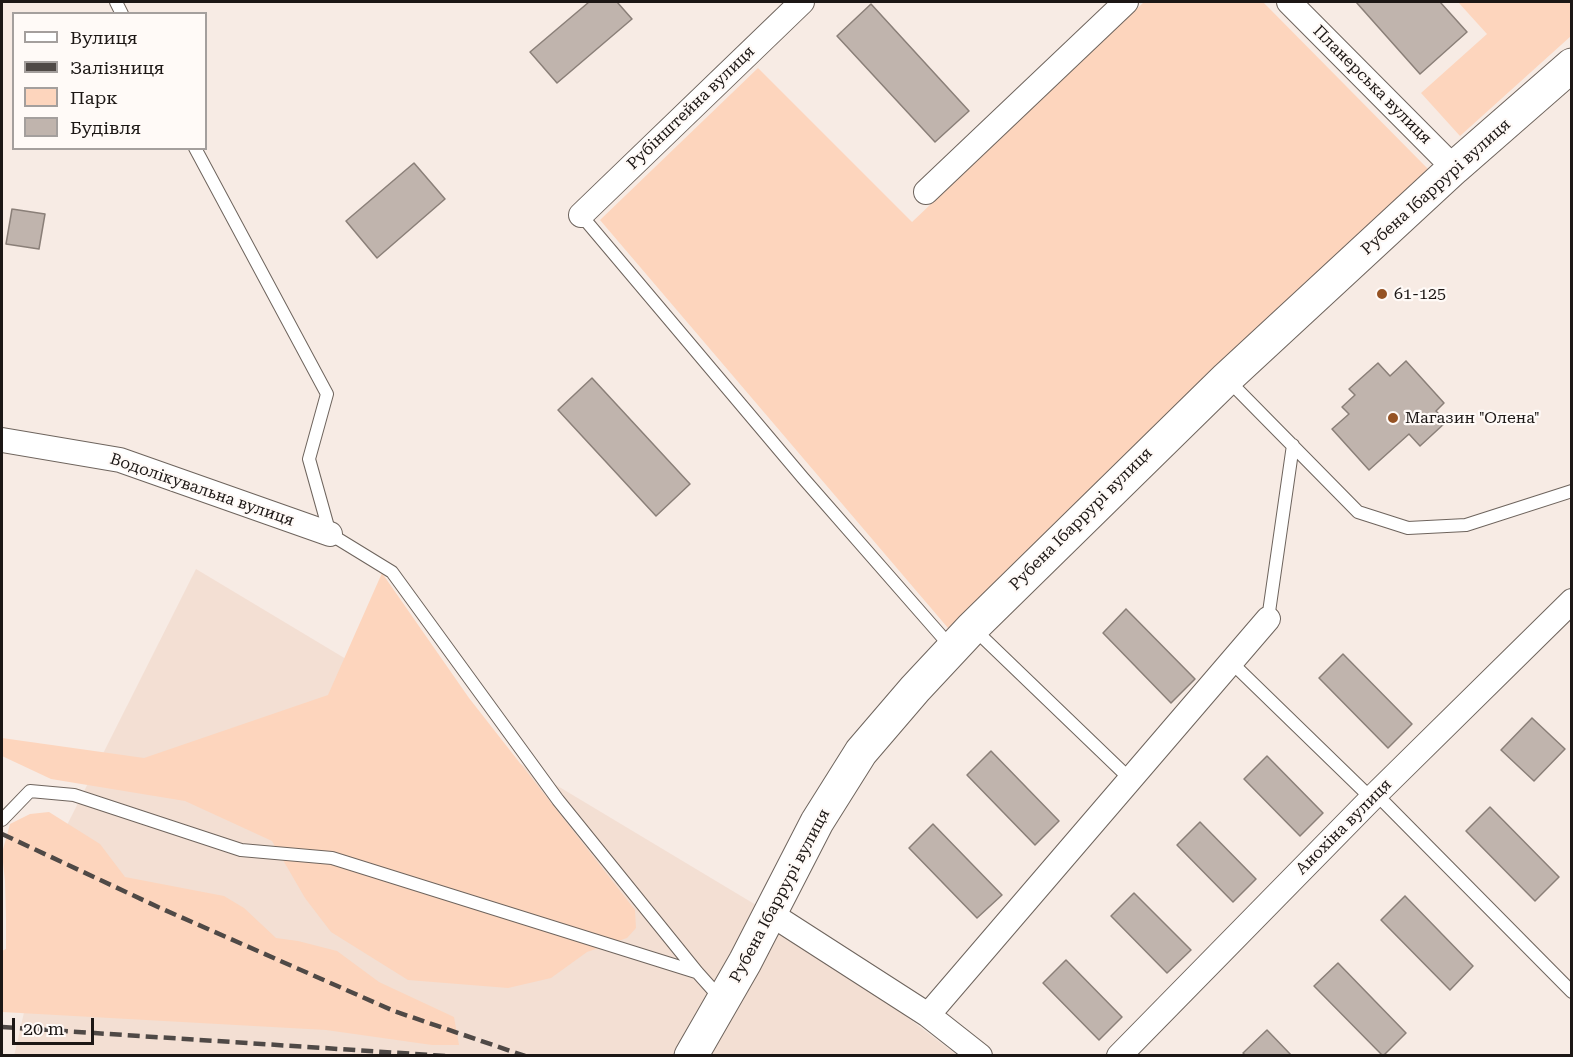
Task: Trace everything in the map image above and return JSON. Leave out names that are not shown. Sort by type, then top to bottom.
[{"type":"main road","name":"Рубена Ібаррурі вулиця","points":[[691,1056],[771,914],[817,822],[861,752],[962,638],[1227,378],[1455,168],[1572,64]]},
{"type":"street","name":"Рубінштейна вулиця","points":[[581,215],[802,2]]},
{"type":"street","points":[[926,192],[1126,2]]},
{"type":"street","name":"Планерська вулиця","points":[[1289,2],[1455,168]]},
{"type":"street","name":"Водолікувальна вулиця","points":[[2,440],[120,460],[330,534]]},
{"type":"street","name":"Анохіна вулиця","points":[[1119,1056],[1374,796],[1572,601]]},
{"type":"street","points":[[928,1015],[1268,619]]},
{"type":"street","points":[[771,914],[928,1015],[980,1056]]},
{"type":"lane","points":[[196,150],[327,394],[309,459],[330,534],[392,572],[558,800],[723,1001]]},
{"type":"lane","points":[[581,215],[803,478],[962,638],[1130,778]]},
{"type":"lane","points":[[1227,378],[1358,512],[1408,528],[1466,525],[1572,491]]},
{"type":"lane","points":[[1268,619],[1293,445]]},
{"type":"lane","points":[[1232,663],[1374,796],[1572,992]]},
{"type":"lane","points":[[2,820],[30,791],[74,795],[241,850],[332,858],[697,972]]},
{"type":"shaded area","points":[[196,569],[771,914],[957,1055],[14,1056],[67,825]]},
{"type":"green space","points":[[1144,2],[1263,2],[1431,172],[948,628],[600,220],[758,68],[912,222]]},
{"type":"green space","points":[[1458,2],[1572,2],[1571,36],[1460,136],[1421,93],[1487,34]]},
{"type":"green space","points":[[382,573],[469,698],[635,910],[636,928],[627,938],[587,952],[551,978],[508,988],[408,980],[331,932],[305,898],[272,841],[185,801],[51,779],[2,756],[2,738],[144,758],[328,695]]},
{"type":"green space","points":[[49,812],[100,844],[125,877],[224,896],[244,908],[276,938],[337,951],[379,982],[454,1017],[459,1045],[432,1045],[326,1030],[2,1012],[2,951],[6,949],[6,919],[2,853],[10,824],[30,814]]},
{"type":"building","points":[[589,2],[617,2],[632,19],[557,83],[530,52]]},
{"type":"building","points":[[1356,2],[1440,2],[1467,32],[1420,74]]},
{"type":"building","points":[[871,4],[969,111],[935,142],[837,36]]},
{"type":"building","points":[[414,163],[445,199],[377,258],[346,221]]},
{"type":"building","points":[[12,209],[45,214],[39,249],[6,244]]},
{"type":"building","name":"Магазин \"Олена\"","points":[[1406,361],[1444,403],[1436,411],[1446,422],[1420,446],[1409,434],[1369,470],[1332,429],[1349,414],[1342,407],[1355,395],[1349,389],[1378,363],[1390,376]]},
{"type":"building","points":[[592,378],[690,484],[656,516],[558,410]]},
{"type":"building","points":[[1126,609],[1195,679],[1171,703],[1103,633]]},
{"type":"building","points":[[1343,654],[1412,724],[1388,748],[1319,678]]},
{"type":"building","points":[[1532,718],[1565,749],[1534,781],[1501,750]]},
{"type":"building","points":[[991,751],[1059,821],[1035,845],[967,775]]},
{"type":"building","points":[[1267,756],[1323,813],[1300,836],[1244,779]]},
{"type":"building","points":[[1490,807],[1559,877],[1535,901],[1466,831]]},
{"type":"building","points":[[1200,822],[1256,879],[1233,902],[1177,845]]},
{"type":"building","points":[[933,824],[1002,895],[977,918],[909,848]]},
{"type":"building","points":[[1134,893],[1191,950],[1167,973],[1111,916]]},
{"type":"building","points":[[1405,896],[1473,966],[1450,990],[1381,920]]},
{"type":"building","points":[[1066,960],[1122,1017],[1099,1040],[1043,983]]},
{"type":"building","points":[[1338,963],[1406,1033],[1383,1056],[1314,986]]},
{"type":"building","points":[[1267,1030],[1292,1056],[1246,1056],[1243,1053]]},
{"type":"railway","points":[[2,834],[158,907],[394,1011],[525,1056]]},
{"type":"railway","points":[[2,1027],[446,1056]]},
{"type":"place","name":"61-125","points":[[1382,294]]},
{"type":"place","name":"Магазин \"Олена\"","points":[[1393,418]]}]
